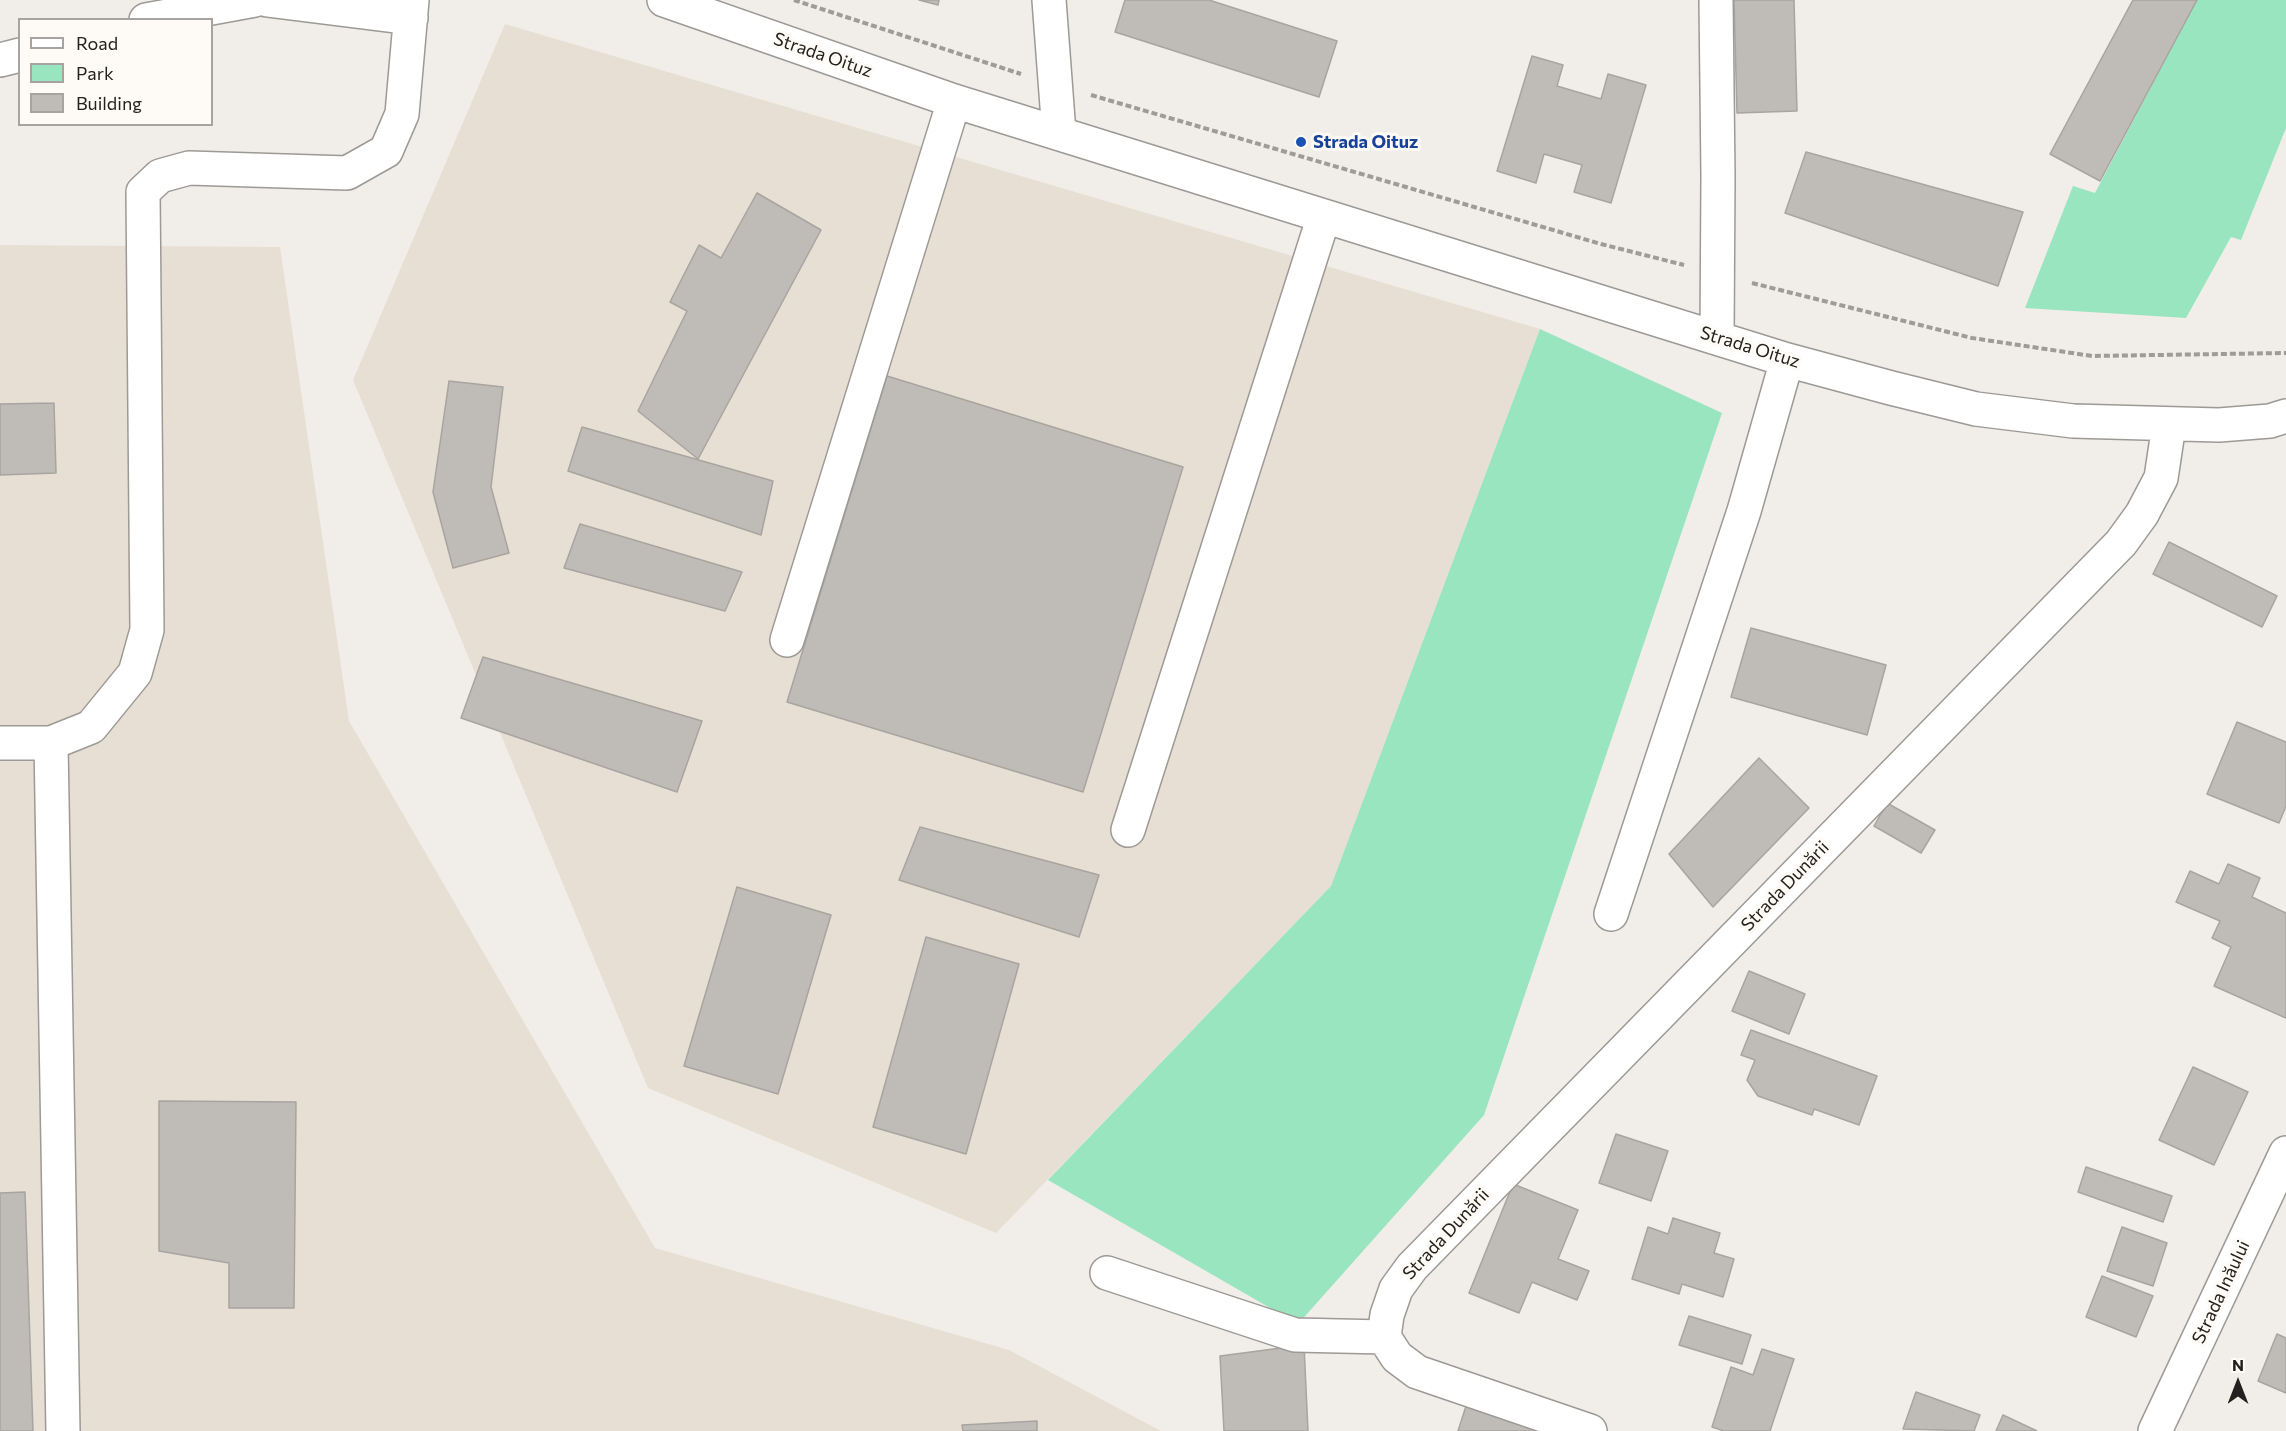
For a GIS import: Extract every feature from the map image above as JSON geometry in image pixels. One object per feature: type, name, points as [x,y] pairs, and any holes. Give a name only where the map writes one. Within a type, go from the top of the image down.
[{"type":"street","points":[[157,18],[255,0]]},
{"type":"street","points":[[0,743],[51,743],[90,727],[135,673],[147,630],[143,192],[160,176],[189,168],[346,173],[386,151],[402,114],[412,9],[267,0]]},
{"type":"street","name":"Strada Oituz","points":[[664,0],[954,101],[1787,360],[1976,409],[2073,421],[2219,425],[2281,420]]},
{"type":"street","points":[[1049,0],[1059,133]]},
{"type":"street","points":[[1716,0],[1717,337]]},
{"type":"street","points":[[0,60],[18,56]]},
{"type":"street","points":[[787,640],[954,101]]},
{"type":"street","points":[[1128,830],[1324,216]]},
{"type":"street","points":[[1611,914],[1744,511],[1787,360]]},
{"type":"street","name":"Strada Dunării","points":[[1384,1337],[1387,1315],[1396,1289],[1412,1267],[2121,543],[2142,514],[2161,478],[2169,425]]},
{"type":"street","points":[[51,743],[63,1431]]},
{"type":"street","name":"Strada Inăului","points":[[2155,1431],[2286,1153]]},
{"type":"street","points":[[1107,1274],[1295,1335],[1384,1337],[1396,1357],[1417,1372],[1590,1431]]},
{"type":"path","points":[[794,0],[1055,84],[1601,244],[1972,338],[2103,356],[2286,353]]},
{"type":"shaded area","points":[[505,24],[1540,329],[1331,886],[996,1233],[648,1088],[353,380]]},
{"type":"shaded area","points":[[0,245],[280,247],[349,721],[655,1248],[1009,1350],[1161,1431],[0,1431]]},
{"type":"green space","points":[[2197,0],[2286,0],[2286,128],[2241,240],[2231,237],[2186,318],[2025,308],[2073,186],[2095,193]]},
{"type":"green space","points":[[1540,329],[1722,413],[1484,1115],[1298,1324],[1048,1180],[1331,886]]},
{"type":"building","points":[[919,0],[939,0],[938,5]]},
{"type":"building","points":[[1125,0],[1209,0],[1337,41],[1319,97],[1115,32]]},
{"type":"building","points":[[1734,0],[1794,0],[1797,111],[1737,113]]},
{"type":"building","points":[[2133,0],[2197,0],[2100,181],[2050,154]]},
{"type":"building","points":[[1532,56],[1563,65],[1557,86],[1601,99],[1608,74],[1646,85],[1611,203],[1574,192],[1582,165],[1544,154],[1536,183],[1497,171]]},
{"type":"building","points":[[1806,152],[2023,212],[1998,286],[1785,213]]},
{"type":"building","points":[[757,193],[821,230],[698,459],[638,411],[687,311],[670,302],[699,245],[721,258]]},
{"type":"building","points":[[887,376],[1183,467],[1083,792],[787,702]]},
{"type":"building","points":[[449,381],[503,387],[491,487],[509,553],[453,568],[433,492]]},
{"type":"building","points":[[54,403],[56,473],[0,475],[0,404]]},
{"type":"building","points":[[582,427],[773,481],[761,535],[568,471]]},
{"type":"building","points":[[580,524],[742,572],[725,611],[564,568]]},
{"type":"building","points":[[2169,542],[2277,596],[2262,627],[2153,574]]},
{"type":"building","points":[[1751,628],[1886,665],[1867,735],[1731,697]]},
{"type":"building","points":[[483,657],[702,721],[677,792],[461,718]]},
{"type":"building","points":[[2237,722],[2286,742],[2286,806],[2279,823],[2207,794]]},
{"type":"building","points":[[1759,758],[1809,808],[1713,907],[1669,854]]},
{"type":"building","points":[[1887,803],[1935,830],[1921,853],[1874,826]]},
{"type":"building","points":[[920,827],[1099,875],[1079,937],[899,880]]},
{"type":"building","points":[[2228,864],[2260,878],[2252,897],[2286,913],[2286,1018],[2214,986],[2231,947],[2212,938],[2220,921],[2176,902],[2190,871],[2219,884]]},
{"type":"building","points":[[737,887],[831,915],[778,1094],[684,1066]]},
{"type":"building","points":[[926,937],[1019,964],[966,1154],[873,1127]]},
{"type":"building","points":[[1749,971],[1805,994],[1789,1034],[1732,1011]]},
{"type":"building","points":[[1751,1030],[1877,1076],[1859,1125],[1814,1109],[1812,1115],[1758,1096],[1747,1080],[1755,1060],[1741,1055]]},
{"type":"building","points":[[2193,1067],[2248,1092],[2214,1165],[2159,1140]]},
{"type":"building","points":[[159,1101],[296,1102],[294,1308],[229,1308],[229,1263],[159,1251]]},
{"type":"building","points":[[1616,1134],[1668,1151],[1651,1201],[1599,1183]]},
{"type":"building","points":[[2086,1167],[2172,1196],[2163,1222],[2078,1192]]},
{"type":"building","points":[[1513,1184],[1578,1210],[1558,1259],[1589,1271],[1577,1300],[1532,1282],[1519,1313],[1469,1293]]},
{"type":"building","points":[[25,1192],[33,1431],[0,1431],[0,1193]]},
{"type":"building","points":[[1673,1218],[1720,1233],[1714,1253],[1734,1259],[1723,1297],[1682,1284],[1679,1294],[1632,1279],[1648,1227],[1668,1234]]},
{"type":"building","points":[[2122,1227],[2167,1243],[2153,1286],[2107,1271]]},
{"type":"building","points":[[2102,1276],[2153,1296],[2136,1337],[2086,1317]]},
{"type":"building","points":[[1689,1316],[1751,1335],[1742,1364],[1679,1345]]},
{"type":"building","points":[[2277,1334],[2286,1338],[2286,1393],[2258,1381]]},
{"type":"building","points":[[1304,1345],[1308,1431],[1224,1431],[1220,1356]]},
{"type":"building","points":[[1762,1349],[1794,1359],[1770,1431],[1724,1431],[1712,1427],[1731,1367],[1753,1375]]},
{"type":"building","points":[[1916,1392],[1980,1415],[1974,1431],[1903,1429]]},
{"type":"building","points":[[1466,1406],[1541,1431],[1458,1431]]},
{"type":"building","points":[[2003,1415],[2037,1431],[1996,1431]]},
{"type":"building","points":[[1037,1421],[1037,1431],[963,1431],[962,1425]]},
{"type":"place","name":"Strada Oituz","points":[[1301,142]]}]
